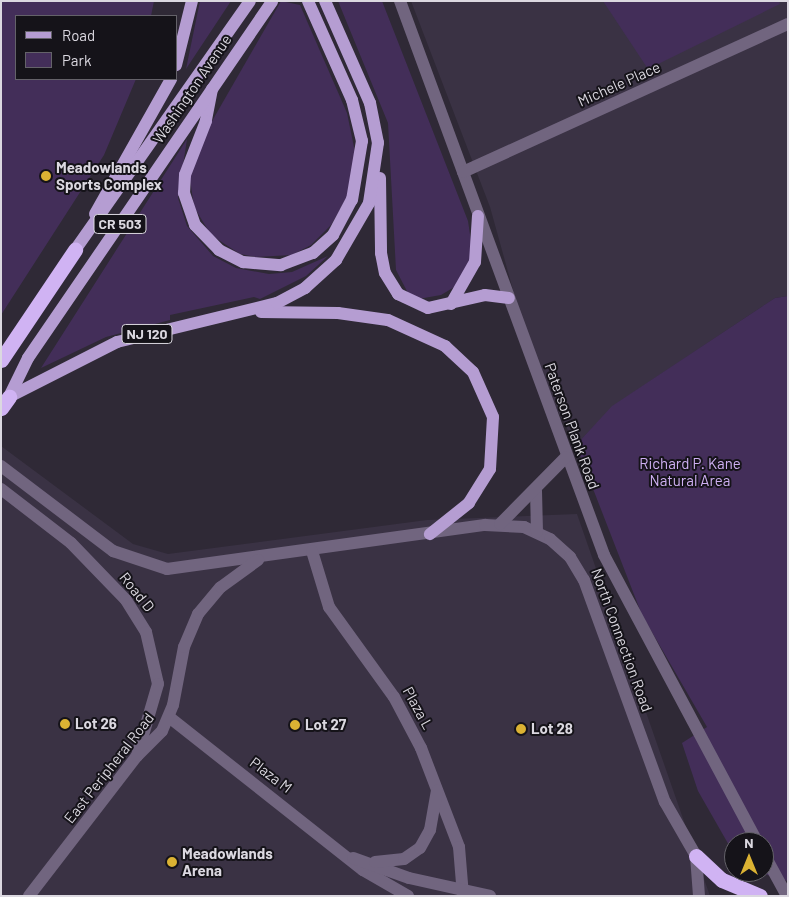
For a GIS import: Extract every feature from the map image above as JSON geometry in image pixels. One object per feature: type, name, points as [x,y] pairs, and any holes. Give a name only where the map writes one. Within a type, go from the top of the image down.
[{"type":"highway","points":[[1,360],[75,250]]},
{"type":"highway","points":[[696,856],[722,880],[760,896]]},
{"type":"main road","points":[[178,57],[192,1]]},
{"type":"main road","name":"Washington Avenue","points":[[75,250],[250,1]]},
{"type":"main road","name":"Washington Avenue","points":[[5,402],[28,358],[272,1]]},
{"type":"main road","name":"NJ 120","points":[[5,402],[117,342],[253,311],[305,288],[336,260],[367,210],[378,163],[374,113],[325,1]]},
{"type":"main road","points":[[212,89],[206,121],[185,175],[184,193],[195,225],[219,250],[243,262],[281,265],[313,253],[333,235],[350,205],[360,173],[362,141],[352,100],[310,5]]},
{"type":"main road","points":[[75,250],[170,80]]},
{"type":"main road","points":[[378,163],[381,253],[389,281],[412,304],[437,308],[485,294],[509,298]]},
{"type":"main road","points":[[451,304],[475,262],[478,216]]},
{"type":"main road","points":[[253,311],[338,313],[388,320],[446,346],[473,372],[493,417],[490,468],[469,503],[430,534]]},
{"type":"street","name":"Paterson Plank Road","points":[[400,1],[566,457],[611,570],[752,832]]},
{"type":"street","name":"Michele Place","points":[[463,172],[788,24]]},
{"type":"street","points":[[500,524],[536,491],[566,457]]},
{"type":"street","name":"Road D","points":[[1,466],[104,545],[143,564],[180,570],[260,559]]},
{"type":"street","name":"Road D","points":[[3,490],[80,553],[126,600],[146,632],[158,684],[137,756]]},
{"type":"street","points":[[536,491],[537,532]]},
{"type":"street","name":"North Connection Road","points":[[260,559],[500,524],[537,532],[561,548],[579,570],[665,802],[696,856],[699,896]]},
{"type":"street","name":"Plaza L","points":[[312,551],[329,607],[394,697],[438,791],[459,848],[463,893]]},
{"type":"street","name":"East Peripheral Road","points":[[30,896],[137,756],[156,740],[169,717],[184,647],[198,614],[221,587],[260,559]]},
{"type":"street","name":"Plaza M","points":[[169,717],[353,858],[363,870],[400,894]]},
{"type":"street","points":[[370,862],[399,860],[420,848],[430,830],[438,791]]},
{"type":"street","name":"Plaza M","points":[[353,858],[463,893],[490,896]]},
{"type":"street","points":[[774,872],[787,896]]},
{"type":"shaded area","points":[[411,1],[788,1],[788,296],[775,298],[613,406],[576,445],[535,369],[490,207]]},
{"type":"shaded area","points":[[1,446],[133,544],[168,554],[427,520],[577,514],[710,896],[1,896]]},
{"type":"green space","name":"Meadowlands Sports Complex","points":[[1,1],[154,1],[151,15],[15,15],[15,80],[136,80],[104,155],[1,315]]},
{"type":"green space","points":[[200,1],[231,1],[186,69],[199,6]]},
{"type":"green space","points":[[281,1],[300,5],[347,113],[355,152],[347,197],[331,225],[311,245],[292,255],[256,257],[240,254],[211,235],[194,207],[190,179],[200,142]]},
{"type":"green space","points":[[338,1],[382,1],[468,221],[473,255],[456,286],[441,295],[418,299],[409,295],[396,270],[388,123]]},
{"type":"green space","points":[[603,1],[779,1],[780,4],[648,69]]},
{"type":"green space","points":[[187,139],[178,198],[187,226],[213,256],[236,268],[269,274],[292,272],[328,256],[306,276],[260,299],[254,297],[170,315],[170,320],[106,337],[41,368]]},
{"type":"green space","name":"Richard P. Kane Natural Area","points":[[788,296],[788,881],[774,877],[774,832],[724,832],[724,836],[698,791],[682,743],[707,727],[642,615],[576,445],[612,406],[775,298]]},
{"type":"place","name":"Meadowlands Sports Complex","points":[[46,176]]},
{"type":"place","name":"Lot 26","points":[[65,724]]},
{"type":"place","name":"Lot 27","points":[[295,725]]},
{"type":"place","name":"Lot 28","points":[[521,729]]},
{"type":"place","name":"Meadowlands Arena","points":[[172,862]]}]
